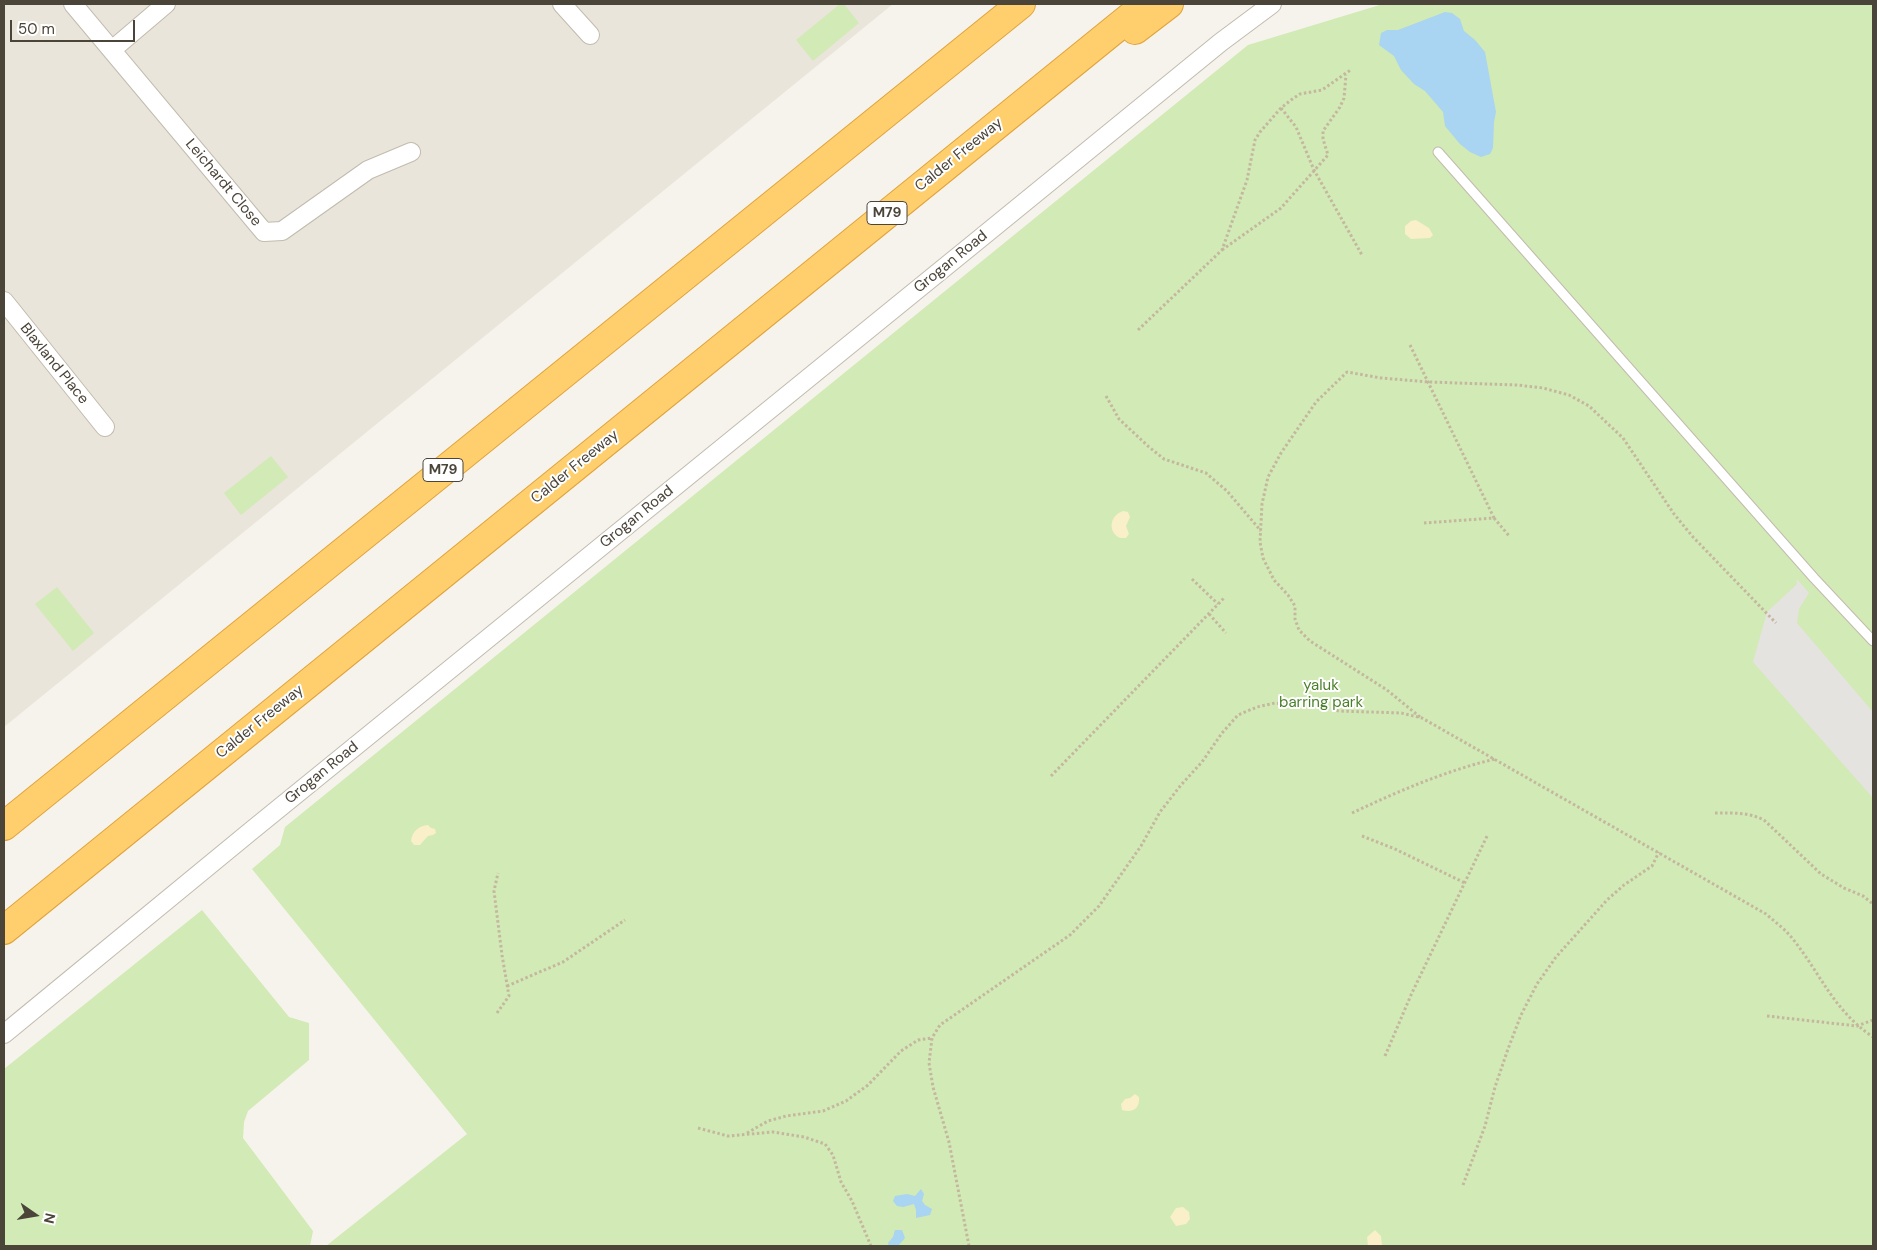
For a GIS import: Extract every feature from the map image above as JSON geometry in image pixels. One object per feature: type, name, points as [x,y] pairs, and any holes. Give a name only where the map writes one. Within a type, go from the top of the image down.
[{"type":"highway","points":[[883,114],[1003,4]]},
{"type":"highway","name":"M79","points":[[4,826],[1021,4]]},
{"type":"highway","name":"Calder Freeway","points":[[4,930],[1146,4]]},
{"type":"highway","points":[[629,422],[1169,4]]},
{"type":"street","name":"Leichardt Close","points":[[74,4],[264,232],[282,231],[368,170],[411,152]]},
{"type":"street","points":[[113,49],[166,4]]},
{"type":"street","points":[[562,4],[590,35]]},
{"type":"street","name":"Grogan Road","points":[[4,1034],[251,830],[961,253],[1221,42],[1272,4]]},
{"type":"street","name":"Blaxland Place","points":[[4,301],[105,427]]},
{"type":"lane","points":[[1438,152],[1814,578],[1873,641]]},
{"type":"path","points":[[1222,250],[1247,180],[1255,140],[1260,132],[1281,108],[1300,94],[1322,90],[1352,69]]},
{"type":"path","points":[[1138,330],[1222,250],[1281,208],[1328,155],[1322,139],[1322,131],[1340,107],[1344,98],[1346,74]]},
{"type":"path","points":[[1281,108],[1296,127],[1314,170],[1362,255]]},
{"type":"path","points":[[1410,345],[1494,518],[1510,537]]},
{"type":"path","points":[[1776,624],[1693,537],[1674,514],[1623,438],[1589,406],[1569,395],[1543,388],[1518,385],[1429,382],[1381,378],[1348,372],[1316,402],[1281,453],[1268,477],[1262,504],[1260,542],[1263,558],[1274,580],[1295,606],[1295,619],[1299,630],[1310,641],[1387,690],[1422,718],[1766,914],[1792,938],[1821,982],[1857,1026],[1873,1037]]},
{"type":"path","points":[[1106,396],[1119,419],[1150,447],[1164,459],[1206,473],[1226,491],[1261,531]]},
{"type":"path","points":[[1424,523],[1494,518]]},
{"type":"path","points":[[1192,579],[1218,604]]},
{"type":"path","points":[[1051,776],[1225,597]]},
{"type":"path","points":[[1209,614],[1226,633]]},
{"type":"path","points":[[968,1246],[949,1142],[933,1087],[929,1062],[932,1038],[940,1025],[1070,935],[1099,906],[1141,846],[1160,812],[1238,715],[1257,707],[1275,703],[1322,707],[1339,711],[1401,713],[1422,718]]},
{"type":"path","points":[[1352,812],[1432,778],[1495,760]]},
{"type":"path","points":[[1715,813],[1744,813],[1764,820],[1821,874],[1844,888],[1863,896],[1873,904]]},
{"type":"path","points":[[1385,1056],[1411,995],[1488,834]]},
{"type":"path","points":[[1362,836],[1395,848],[1465,883]]},
{"type":"path","points":[[1463,1185],[1485,1126],[1495,1087],[1508,1050],[1521,1015],[1537,984],[1556,957],[1607,900],[1624,885],[1652,866],[1659,852]]},
{"type":"path","points":[[497,1013],[509,996],[494,891],[498,873]]},
{"type":"path","points":[[507,986],[563,962],[625,920]]},
{"type":"path","points":[[1767,1016],[1857,1026],[1873,1020]]},
{"type":"path","points":[[747,1134],[768,1121],[786,1116],[823,1111],[846,1101],[868,1085],[901,1051],[918,1040],[932,1038]]},
{"type":"path","points":[[698,1128],[728,1136],[774,1132],[804,1137],[825,1144],[833,1156],[841,1182],[856,1209],[871,1246]]},
{"type":"shaded area","points":[[4,4],[893,4],[4,727]]},
{"type":"shaded area","points":[[1797,579],[1809,593],[1799,609],[1797,623],[1873,712],[1873,798],[1753,662],[1767,612],[1797,584]]},
{"type":"green space","points":[[840,4],[844,4],[859,23],[813,61],[796,40]]},
{"type":"green space","name":"yaluk barring park","points":[[1383,4],[1873,4],[1873,1246],[326,1246],[467,1134],[252,869],[280,845],[285,827],[1248,45]]},
{"type":"green space","points":[[271,456],[288,477],[241,515],[224,493]]},
{"type":"green space","points":[[57,587],[94,633],[73,651],[35,604]]},
{"type":"green space","points":[[202,910],[289,1017],[309,1023],[309,1060],[248,1111],[244,1122],[243,1138],[313,1231],[310,1246],[4,1246],[4,1069]]},
{"type":"sand","points":[[1416,220],[1429,228],[1433,235],[1430,238],[1411,239],[1405,234],[1405,226],[1411,221]]},
{"type":"sand","points":[[1123,511],[1128,512],[1130,517],[1126,526],[1129,534],[1126,538],[1120,538],[1113,532],[1112,524],[1115,516]]},
{"type":"sand","points":[[428,825],[435,829],[436,833],[428,836],[420,845],[414,845],[411,841],[414,832]]},
{"type":"sand","points":[[1135,1094],[1139,1097],[1137,1107],[1129,1111],[1122,1110],[1121,1104],[1125,1099]]},
{"type":"sand","points":[[1183,1207],[1189,1212],[1190,1219],[1186,1224],[1176,1226],[1170,1217],[1176,1208]]},
{"type":"sand","points":[[1375,1230],[1381,1236],[1382,1246],[1368,1246],[1367,1237]]},
{"type":"water","points":[[1445,12],[1452,13],[1460,19],[1464,31],[1485,52],[1496,112],[1493,148],[1490,154],[1481,157],[1470,152],[1460,144],[1445,126],[1443,112],[1425,91],[1414,84],[1401,70],[1394,56],[1379,45],[1381,33],[1387,30],[1398,30]]},
{"type":"water","points":[[921,1189],[924,1194],[922,1201],[932,1209],[930,1215],[916,1218],[914,1204],[903,1207],[897,1206],[893,1201],[895,1196],[907,1194],[915,1196]]},
{"type":"water","points":[[895,1230],[902,1230],[905,1238],[898,1246],[889,1246],[888,1243],[893,1237]]}]
